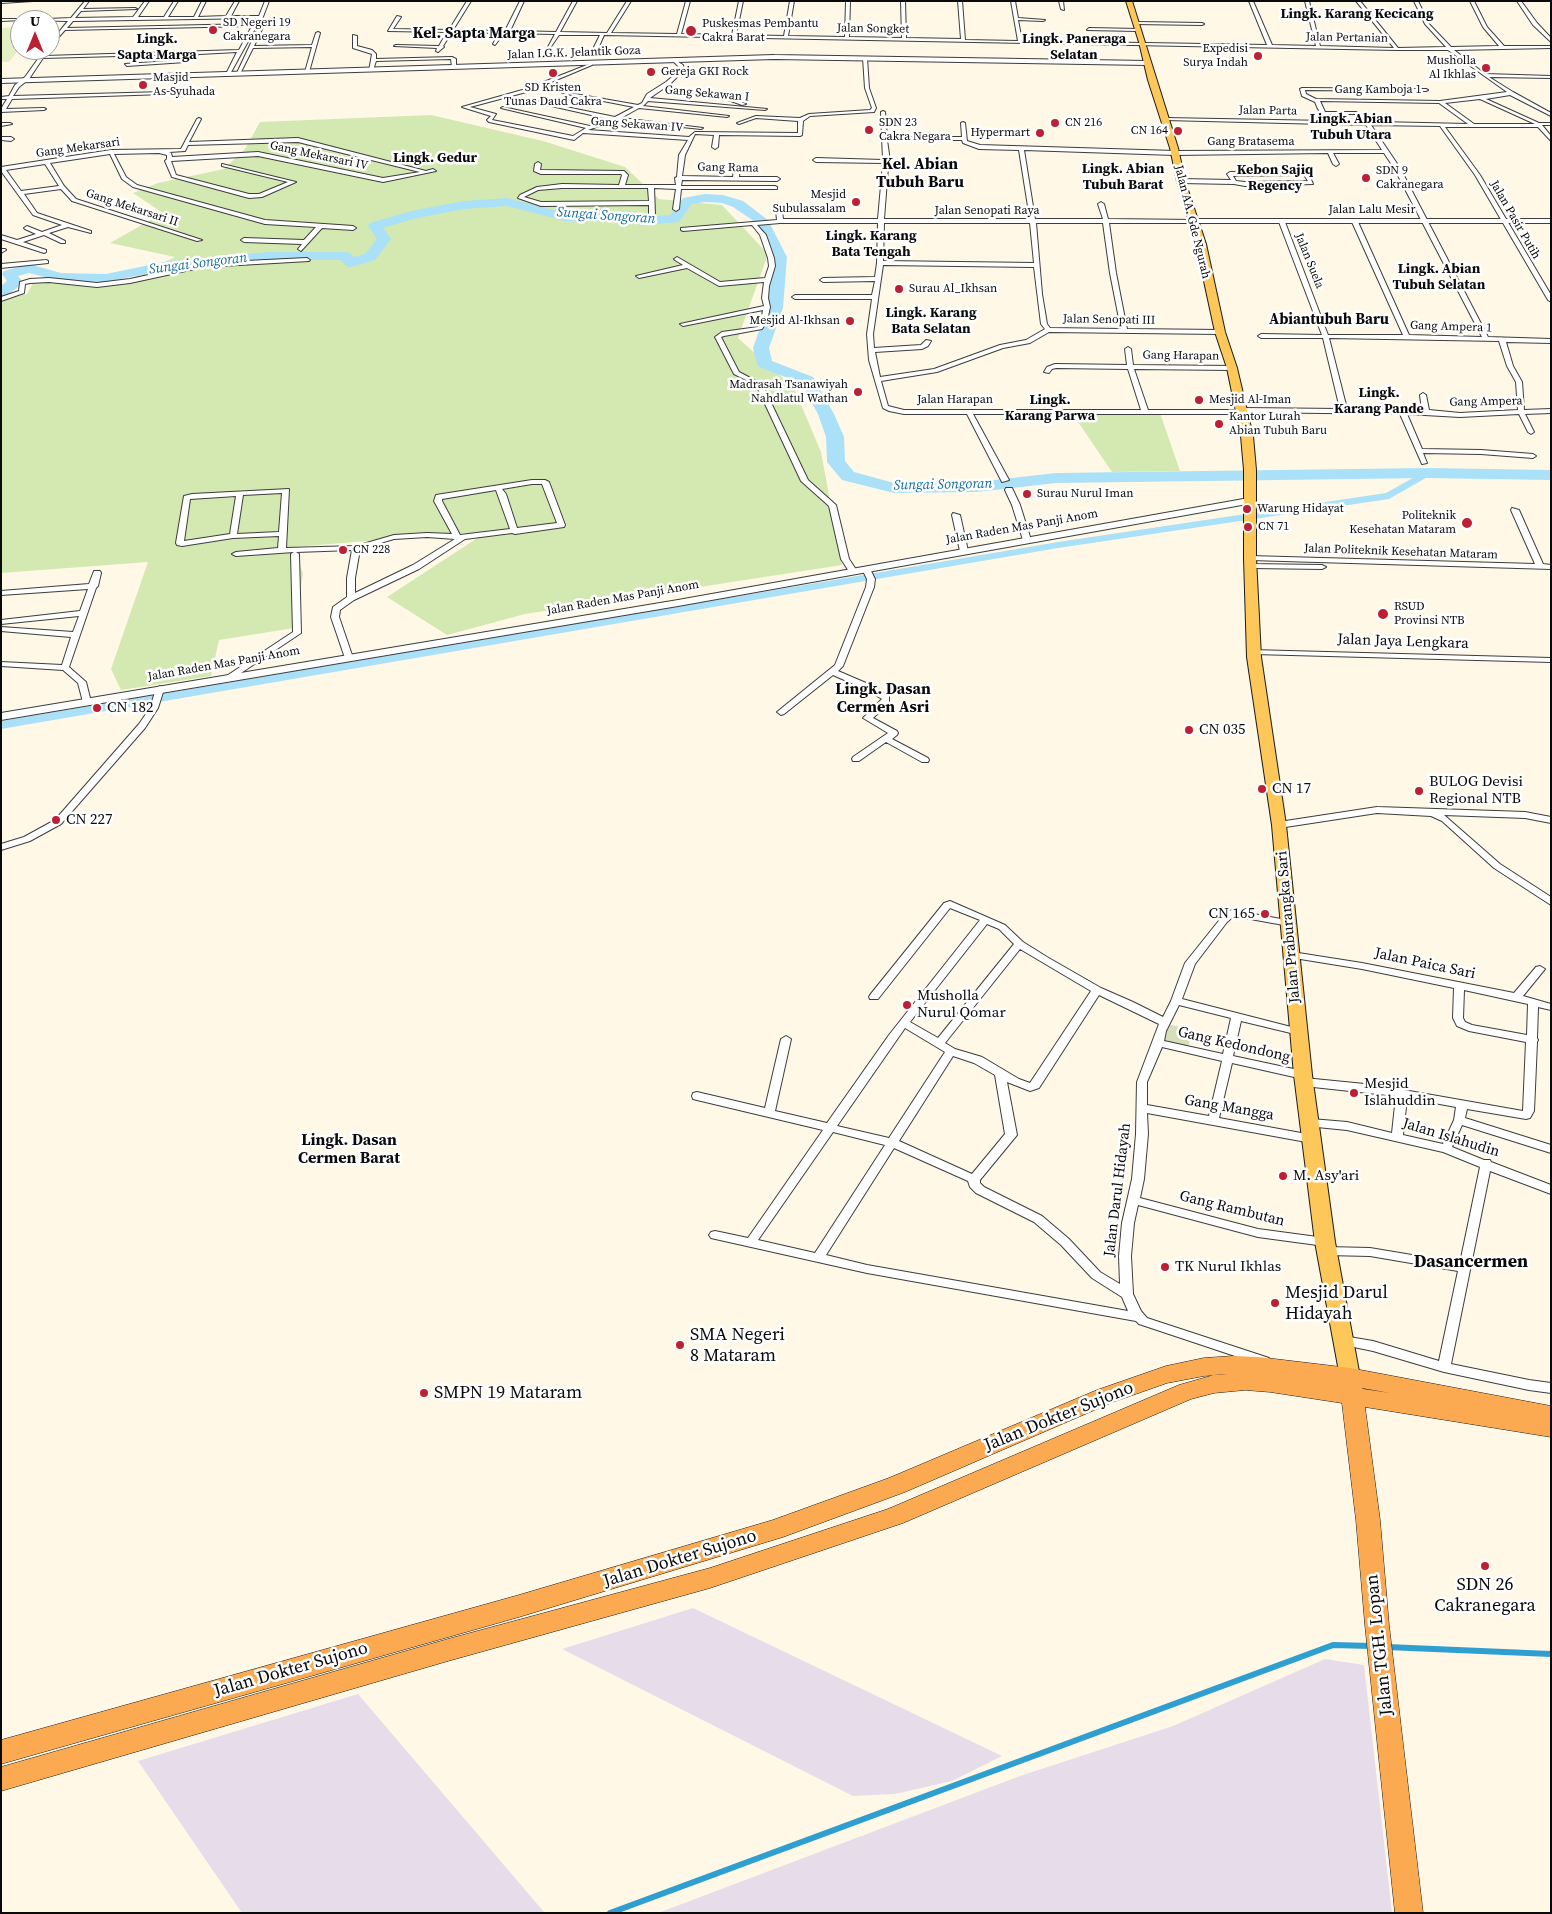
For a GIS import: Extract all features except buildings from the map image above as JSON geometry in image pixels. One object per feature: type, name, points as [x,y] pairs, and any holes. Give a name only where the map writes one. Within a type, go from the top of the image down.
[{"type":"highway","name":"Jalan Dokter Sujono","points":[[1,1752],[520,1606],[775,1530],[897,1485],[1105,1396],[1166,1375],[1204,1367],[1232,1365],[1293,1370],[1351,1387]]},
{"type":"highway","points":[[1,1779],[448,1650],[701,1580],[795,1550],[895,1516],[1186,1391],[1214,1384],[1245,1381],[1351,1387],[1551,1415]]},
{"type":"highway","points":[[1351,1387],[1551,1428]]},
{"type":"highway","name":"Jalan TGH. Lopan","points":[[1351,1387],[1368,1520],[1377,1625],[1409,1913]]},
{"type":"main road","name":"Jalan AA. Gde Ngurah","points":[[1129,1],[1201,244],[1220,332],[1232,368],[1247,436],[1249,475]]},
{"type":"main road","name":"Jalan Praburangka Sari","points":[[1249,475],[1254,654],[1279,825],[1304,1079],[1325,1246],[1351,1387]]},
{"type":"street","points":[[1,2],[31,1]]},
{"type":"street","points":[[60,33],[87,1]]},
{"type":"street","points":[[100,19],[113,1]]},
{"type":"street","points":[[134,18],[147,1]]},
{"type":"street","points":[[165,18],[176,1]]},
{"type":"street","points":[[195,18],[204,1]]},
{"type":"street","points":[[228,17],[237,1]]},
{"type":"street","points":[[238,74],[251,47],[267,1]]},
{"type":"street","points":[[396,46],[440,49],[469,1]]},
{"type":"street","points":[[495,44],[505,32],[522,1]]},
{"type":"street","points":[[550,47],[575,1]]},
{"type":"street","points":[[609,33],[629,1]]},
{"type":"street","points":[[676,34],[688,1]]},
{"type":"street","points":[[734,36],[740,1]]},
{"type":"street","points":[[786,37],[792,1]]},
{"type":"street","points":[[847,39],[848,1]]},
{"type":"street","points":[[903,1],[904,40]]},
{"type":"street","points":[[960,1],[962,41]]},
{"type":"street","points":[[1013,1],[1020,42]]},
{"type":"street","points":[[1062,1],[1063,9]]},
{"type":"street","points":[[1251,1],[1270,46]]},
{"type":"street","points":[[1307,1],[1318,47]]},
{"type":"street","points":[[1358,1],[1397,49]]},
{"type":"street","points":[[1416,1],[1427,24],[1450,49],[1511,93],[1551,115]]},
{"type":"street","points":[[1472,1],[1485,26],[1503,48]]},
{"type":"street","points":[[1519,1],[1535,24],[1551,41]]},
{"type":"street","points":[[79,10],[135,10]]},
{"type":"street","points":[[60,19],[228,17],[260,21]]},
{"type":"street","name":"Jalan Songket","points":[[399,17],[390,29],[1143,44]]},
{"type":"street","points":[[1015,20],[1043,20]]},
{"type":"street","points":[[228,74],[254,26],[260,21]]},
{"type":"street","points":[[1089,29],[1202,24]]},
{"type":"street","points":[[64,28],[254,26]]},
{"type":"street","points":[[307,72],[318,33]]},
{"type":"street","points":[[578,50],[595,50],[603,33]]},
{"type":"street","points":[[1045,33],[1048,42]]},
{"type":"street","points":[[356,36],[355,47],[374,57],[452,58],[454,59],[454,67]]},
{"type":"street","name":"Jalan Pertanian","points":[[1143,44],[1397,49],[1551,47]]},
{"type":"street","points":[[251,47],[314,46]]},
{"type":"street","points":[[60,57],[241,51]]},
{"type":"street","points":[[128,65],[185,61],[198,53]]},
{"type":"street","points":[[371,70],[374,57]]},
{"type":"street","name":"Jalan I.G.K. Jelantik Goza","points":[[1,81],[16,83],[25,80],[774,57],[1148,63]]},
{"type":"street","points":[[739,123],[756,117],[801,120],[816,114],[865,113],[874,110],[871,95],[867,88],[865,58]]},
{"type":"street","points":[[25,80],[39,60]]},
{"type":"street","points":[[580,133],[639,107],[649,95],[668,83],[682,70],[681,66],[675,61]]},
{"type":"street","points":[[235,62],[243,62]]},
{"type":"street","name":"Gang Sekawan IV","points":[[590,64],[528,90],[464,107],[494,115],[489,120],[491,121],[569,138],[580,133],[690,139]]},
{"type":"street","points":[[1484,75],[1551,77]]},
{"type":"street","points":[[2,110],[12,98],[16,83]]},
{"type":"street","points":[[1331,122],[1316,100],[1304,95],[1302,89],[1426,90]]},
{"type":"street","points":[[1,98],[165,93]]},
{"type":"street","points":[[564,93],[639,107],[727,116]]},
{"type":"street","name":"Gang Kamboja 1","points":[[1316,100],[1440,102],[1511,93]]},
{"type":"street","points":[[719,95],[750,108]]},
{"type":"street","points":[[1481,98],[1539,125],[1551,140]]},
{"type":"street","name":"Gang Sekawan I","points":[[647,99],[764,109]]},
{"type":"street","points":[[528,100],[617,118],[701,128],[690,139],[683,152],[678,178],[676,209]]},
{"type":"street","points":[[1440,102],[1474,126]]},
{"type":"street","points":[[502,108],[590,128]]},
{"type":"street","points":[[2,110],[44,109]]},
{"type":"street","points":[[883,112],[885,162],[880,263],[870,334],[872,360],[878,379],[935,371],[1002,346],[1028,342],[1048,330]]},
{"type":"street","points":[[1324,113],[1356,113]]},
{"type":"street","points":[[164,151],[184,150],[199,118]]},
{"type":"street","name":"Jalan Parta","points":[[1165,119],[1474,126],[1551,124]]},
{"type":"street","points":[[695,133],[801,135],[801,120]]},
{"type":"street","points":[[963,123],[964,139]]},
{"type":"street","points":[[1369,123],[1387,151],[1425,221],[1486,339]]},
{"type":"street","points":[[1,125],[10,124]]},
{"type":"street","name":"Jalan Pasir Putih","points":[[1441,125],[1477,175],[1551,300]]},
{"type":"street","points":[[715,147],[718,134]]},
{"type":"street","points":[[1,138],[11,139]]},
{"type":"street","name":"Gang Bratasema","points":[[885,138],[964,139],[966,143],[974,146],[1175,153],[1387,151]]},
{"type":"street","points":[[186,144],[298,140],[426,172]]},
{"type":"street","name":"Jalan Senopati III","points":[[1021,148],[1033,221],[1039,294],[1044,324],[1048,330],[1220,332]]},
{"type":"street","points":[[164,151],[169,154],[170,159],[168,161],[173,174],[179,178],[249,196],[257,196],[293,182],[224,165]]},
{"type":"street","name":"Gang Mekarsari","points":[[2,169],[111,152],[164,151]]},
{"type":"street","points":[[1329,151],[1336,164]]},
{"type":"street","points":[[111,152],[124,178],[136,186],[256,220],[353,228]]},
{"type":"street","name":"Gang Mekarsari IV","points":[[170,159],[258,154],[386,180],[433,171]]},
{"type":"street","points":[[816,160],[885,162]]},
{"type":"street","name":"Gang Mekarsari II","points":[[47,163],[62,187],[74,200],[199,240]]},
{"type":"street","points":[[538,164],[538,172],[622,172],[625,175],[622,185]]},
{"type":"street","points":[[736,178],[737,167]]},
{"type":"street","points":[[2,169],[32,212],[39,217],[89,232]]},
{"type":"street","points":[[564,204],[566,172]]},
{"type":"street","points":[[1181,181],[1262,184],[1311,183],[1306,174],[1299,173],[1230,174],[1234,182]]},
{"type":"street","name":"Gang Rama","points":[[678,178],[777,179]]},
{"type":"street","points":[[650,203],[532,203],[521,198],[536,188],[565,186],[622,185],[775,188]]},
{"type":"street","points":[[651,186],[650,203],[652,214]]},
{"type":"street","points":[[20,193],[62,187]]},
{"type":"street","points":[[1101,204],[1106,221],[1124,331]]},
{"type":"street","points":[[779,211],[780,221]]},
{"type":"street","name":"Jalan Senopati Raya","points":[[683,229],[780,221],[1194,221]]},
{"type":"street","name":"Jalan Lalu Mesir","points":[[1194,221],[1551,221]]},
{"type":"street","name":"Jalan Suela","points":[[1282,222],[1326,337],[1344,410]]},
{"type":"street","points":[[1355,222],[1407,337]]},
{"type":"street","points":[[756,224],[770,252],[772,266],[767,280],[765,298],[767,307],[760,328],[722,334],[718,337],[736,373],[756,383],[761,388],[805,481],[832,505],[845,559],[853,571]]},
{"type":"street","points":[[18,242],[67,225]]},
{"type":"street","points":[[301,249],[320,226]]},
{"type":"street","points":[[27,228],[63,242]]},
{"type":"street","points":[[1,237],[44,251]]},
{"type":"street","points":[[244,240],[306,242]]},
{"type":"street","points":[[677,259],[719,284],[767,280]]},
{"type":"street","points":[[1,299],[22,292],[22,283],[30,281],[49,280],[97,285],[130,281],[198,266],[307,260]]},
{"type":"street","points":[[1,266],[46,262]]},
{"type":"street","points":[[880,263],[1036,265]]},
{"type":"street","points":[[639,276],[688,266]]},
{"type":"street","points":[[822,280],[878,279]]},
{"type":"street","points":[[795,297],[874,297]]},
{"type":"street","points":[[682,324],[767,307]]},
{"type":"street","name":"Gang Ampera 1","points":[[1260,336],[1407,337],[1551,341]]},
{"type":"street","points":[[1502,340],[1510,366],[1519,382],[1521,412],[1531,432]]},
{"type":"street","points":[[872,350],[915,348],[925,346],[928,341]]},
{"type":"street","points":[[1128,349],[1130,366],[1145,412]]},
{"type":"street","name":"Gang Harapan","points":[[1047,372],[1049,368],[1055,366],[1232,368]]},
{"type":"street","name":"Jalan Harapan","points":[[878,379],[883,403],[887,408],[897,411],[1241,411]]},
{"type":"street","points":[[1423,395],[1426,412]]},
{"type":"street","name":"Gang Ampera","points":[[1241,411],[1402,411],[1460,415],[1551,411]]},
{"type":"street","points":[[1402,411],[1424,463]]},
{"type":"street","points":[[969,412],[1005,480]]},
{"type":"street","points":[[1420,451],[1487,452],[1533,456]]},
{"type":"street","points":[[236,554],[282,550],[356,548],[394,537],[426,535],[460,537],[561,526],[545,482],[541,481],[438,498],[460,537]]},
{"type":"street","points":[[498,488],[502,494],[515,532]]},
{"type":"street","points":[[1009,490],[1016,505],[1027,540]]},
{"type":"street","points":[[282,550],[286,491],[192,496],[187,498],[180,543],[233,536],[283,534]]},
{"type":"street","points":[[233,536],[240,494]]},
{"type":"street","points":[[1515,510],[1540,567]]},
{"type":"street","name":"Jalan Raden Mas Panji Anom","points":[[1,716],[160,691],[229,677],[853,571],[869,574],[964,551],[1027,540],[1249,511]]},
{"type":"street","points":[[956,515],[964,551]]},
{"type":"street","points":[[349,658],[334,613],[336,609],[351,598],[416,567],[460,537]]},
{"type":"street","points":[[351,598],[351,578],[356,548]]},
{"type":"street","points":[[229,677],[297,633],[295,554]]},
{"type":"street","points":[[1251,562],[1411,566],[1551,574]]},
{"type":"street","name":"Jalan Politeknik Kesehatan Mataram","points":[[1411,566],[1551,567]]},
{"type":"street","points":[[65,668],[97,573]]},
{"type":"street","points":[[781,712],[834,672],[839,666],[856,628],[869,574]]},
{"type":"street","points":[[1,593],[94,586]]},
{"type":"street","points":[[1,622],[83,613]]},
{"type":"street","points":[[1,629],[76,635]]},
{"type":"street","name":"Jalan Jaya Lengkara","points":[[1254,654],[1551,660]]},
{"type":"street","name":"Jalan Jaya Lengkara","points":[[1254,654],[1551,665]]},
{"type":"street","points":[[1,664],[65,668],[82,682],[87,702]]},
{"type":"street","points":[[834,672],[886,698],[886,701],[867,718],[894,732],[856,759]]},
{"type":"street","points":[[1,847],[27,839],[58,822],[142,726],[154,708],[160,691]]},
{"type":"street","points":[[886,739],[925,760]]},
{"type":"street","points":[[1279,825],[1371,810],[1525,815],[1551,820]]},
{"type":"street","points":[[1429,812],[1445,819],[1504,872],[1551,902]]},
{"type":"street","points":[[874,997],[947,905],[954,905],[1002,927],[1019,944],[1098,990],[1165,1023]]},
{"type":"street","name":"Jalan Darul Hidayah","points":[[1138,1317],[1127,1294],[1125,1256],[1128,1223],[1138,1179],[1142,1082],[1190,963],[1230,915],[1246,914],[1289,923]]},
{"type":"street","points":[[751,1242],[829,1127],[904,1023],[980,925],[986,921],[991,921]]},
{"type":"street","points":[[939,1044],[1019,944]]},
{"type":"street","name":"Jalan Paica Sari","points":[[1292,955],[1362,966],[1551,1007]]},
{"type":"street","points":[[1516,998],[1540,969]]},
{"type":"street","points":[[1459,986],[1458,1018],[1461,1024],[1469,1028],[1533,1040],[1533,1003]]},
{"type":"street","points":[[904,1023],[951,1051],[978,1060],[1000,1074],[1030,1087],[1034,1086],[1098,990]]},
{"type":"street","points":[[1176,1001],[1299,1032]]},
{"type":"street","points":[[1213,1121],[1237,1017]]},
{"type":"street","points":[[769,1114],[786,1040]]},
{"type":"street","name":"Gang Kedondong","points":[[1158,1043],[1227,1058],[1304,1079],[1402,1093],[1522,1115],[1528,1113],[1533,1040]]},
{"type":"street","points":[[819,1257],[951,1051]]},
{"type":"street","points":[[1000,1074],[1011,1135],[974,1179],[974,1184],[980,1190],[1030,1213],[1065,1242],[1096,1275],[1127,1294]]},
{"type":"street","points":[[1397,1137],[1402,1093]]},
{"type":"street","points":[[697,1096],[893,1143],[974,1179]]},
{"type":"street","points":[[1446,1149],[1459,1120],[1462,1104]]},
{"type":"street","name":"Gang Mangga","points":[[1142,1108],[1213,1121],[1311,1131]]},
{"type":"street","points":[[1459,1120],[1551,1149]]},
{"type":"street","name":"Jalan Islahudin","points":[[1311,1131],[1347,1126],[1446,1149],[1486,1163],[1551,1190]]},
{"type":"street","points":[[1444,1367],[1486,1163]]},
{"type":"street","name":"Gang Rambutan","points":[[1133,1200],[1243,1230],[1325,1246],[1465,1268]]},
{"type":"street","points":[[715,1235],[867,1269],[1138,1317],[1144,1322],[1161,1328],[1293,1370]]},
{"type":"street","points":[[1343,1341],[1373,1346],[1444,1367],[1551,1388]]},
{"type":"shaded area","points":[[693,1608],[1002,1756],[952,1781],[895,1794],[853,1796],[562,1649]]},
{"type":"shaded area","points":[[1325,1659],[1364,1665],[1392,1913],[658,1913],[1020,1776],[1173,1726]]},
{"type":"shaded area","points":[[358,1694],[544,1912],[242,1913],[138,1761]]},
{"type":"green space","points":[[1,28],[10,28],[11,60],[9,62],[1,62]]},
{"type":"green space","points":[[431,115],[543,141],[625,167],[659,199],[722,205],[768,254],[738,338],[794,388],[821,452],[842,565],[525,614],[447,635],[387,597],[479,537],[464,533],[294,547],[303,574],[294,628],[219,640],[211,676],[121,690],[111,669],[148,562],[1,573],[1,299],[27,294],[35,279],[122,283],[175,257],[110,243],[163,213],[133,193],[158,183],[224,169],[245,149],[260,122]]},
{"type":"green space","points":[[1072,413],[1160,413],[1180,471],[1112,472]]},
{"type":"green space","points":[[1167,1024],[1192,1030],[1188,1049],[1160,1043]]},
{"type":"waterway","name":"Sungai Songoran","points":[[1,293],[16,282],[9,274],[29,268],[60,277],[106,278],[169,265],[269,256],[345,256],[351,263],[370,257],[384,239],[375,226],[411,215],[464,205],[507,202],[565,217],[612,217],[645,221],[674,219],[688,201],[705,198],[723,199],[738,204],[761,220],[780,257],[775,308],[761,348],[765,364],[807,380],[826,414],[835,437],[836,462],[848,476],[894,488],[977,487],[1056,478],[1427,473],[1551,475]]},
{"type":"waterway","points":[[1,725],[1058,545],[1389,496],[1427,473]]},
{"type":"waterway","points":[[610,1913],[1333,1645],[1372,1646]]},
{"type":"waterway","points":[[1387,1647],[1551,1654]]},
{"type":"place","name":"SD Negeri 19 Cakranegara","points":[[213,30]]},
{"type":"place","name":"Puskesmas Pembantu Cakra Barat","points":[[691,31]]},
{"type":"place","name":"Expedisi Surya Indah","points":[[1258,56]]},
{"type":"place","name":"Musholla Al Ikhlas","points":[[1486,68]]},
{"type":"place","name":"Gereja GKI Rock","points":[[651,72]]},
{"type":"place","name":"SD Kristen Tunas Daud Cakra","points":[[553,73]]},
{"type":"place","name":"Masjid As-Syuhada","points":[[143,85]]},
{"type":"place","name":"CN 216","points":[[1055,123]]},
{"type":"place","name":"SDN 23 Cakra Negara","points":[[869,130]]},
{"type":"place","name":"CN 164","points":[[1178,131]]},
{"type":"place","name":"Hypermart","points":[[1040,133]]},
{"type":"place","name":"SDN 9 Cakranegara","points":[[1366,178]]},
{"type":"place","name":"Mesjid Subulassalam","points":[[856,202]]},
{"type":"place","name":"Surau Al_Ikhsan","points":[[899,289]]},
{"type":"place","name":"Mesjid Al-Ikhsan","points":[[850,321]]},
{"type":"place","name":"Madrasah Tsanawiyah Nahdlatul Wathan","points":[[858,392]]},
{"type":"place","name":"Mesjid Al-Iman","points":[[1199,400]]},
{"type":"place","name":"Kantor Lurah Abian Tubuh Baru","points":[[1219,424]]},
{"type":"place","name":"Surau Nurul Iman","points":[[1027,494]]},
{"type":"place","name":"Warung Hidayat","points":[[1247,509]]},
{"type":"place","name":"Politeknik Kesehatan Mataram","points":[[1467,523]]},
{"type":"place","name":"CN 71","points":[[1248,527]]},
{"type":"place","name":"CN 228","points":[[343,550]]},
{"type":"place","name":"RSUD Provinsi NTB","points":[[1383,614]]},
{"type":"place","name":"CN 182","points":[[97,708]]},
{"type":"place","name":"CN 035","points":[[1189,730]]},
{"type":"place","name":"CN 17","points":[[1262,789]]},
{"type":"place","name":"BULOG Devisi Regional NTB","points":[[1419,791]]},
{"type":"place","name":"CN 227","points":[[56,820]]},
{"type":"place","name":"CN 165","points":[[1265,914]]},
{"type":"place","name":"Musholla Nurul Qomar","points":[[907,1005]]},
{"type":"place","name":"Mesjid Islahuddin","points":[[1354,1093]]},
{"type":"place","name":"M. Asy'ari","points":[[1283,1176]]},
{"type":"place","name":"TK Nurul Ikhlas","points":[[1165,1267]]},
{"type":"place","name":"Mesjid Darul Hidayah","points":[[1275,1303]]},
{"type":"place","name":"SMA Negeri 8 Mataram","points":[[680,1345]]},
{"type":"place","name":"SMPN 19 Mataram","points":[[424,1393]]},
{"type":"place","name":"SDN 26 Cakranegara","points":[[1485,1566]]},
{"type":"district","name":"Lingk. Karang Kecicang","points":[[1357,14]]},
{"type":"district","name":"Kel. Sapta Marga","points":[[474,34]]},
{"type":"district","name":"Lingk. Sapta Marga","points":[[157,48]]},
{"type":"district","name":"Lingk. Paneraga Selatan","points":[[1074,48]]},
{"type":"district","name":"Lingk. Abian Tubuh Utara","points":[[1351,128]]},
{"type":"district","name":"Lingk. Gedur","points":[[435,158]]},
{"type":"district","name":"Kel. Abian Tubuh Baru","points":[[920,174]]},
{"type":"district","name":"Lingk. Abian Tubuh Barat","points":[[1123,177]]},
{"type":"district","name":"Kebon Sajiq Regency","points":[[1275,178]]},
{"type":"district","name":"Lingk. Karang Bata Tengah","points":[[871,244]]},
{"type":"district","name":"Lingk. Abian Tubuh Selatan","points":[[1439,278]]},
{"type":"district","name":"Abiantubuh Baru","points":[[1329,320]]},
{"type":"district","name":"Lingk. Karang Bata Selatan","points":[[931,322]]},
{"type":"district","name":"Lingk. Karang Pande","points":[[1379,402]]},
{"type":"district","name":"Lingk. Karang Parwa","points":[[1050,408]]},
{"type":"district","name":"Lingk. Dasan Cermen Asri","points":[[883,699]]},
{"type":"district","name":"Lingk. Dasan Cermen Barat","points":[[349,1150]]},
{"type":"district","name":"Dasancermen","points":[[1471,1262]]}]
